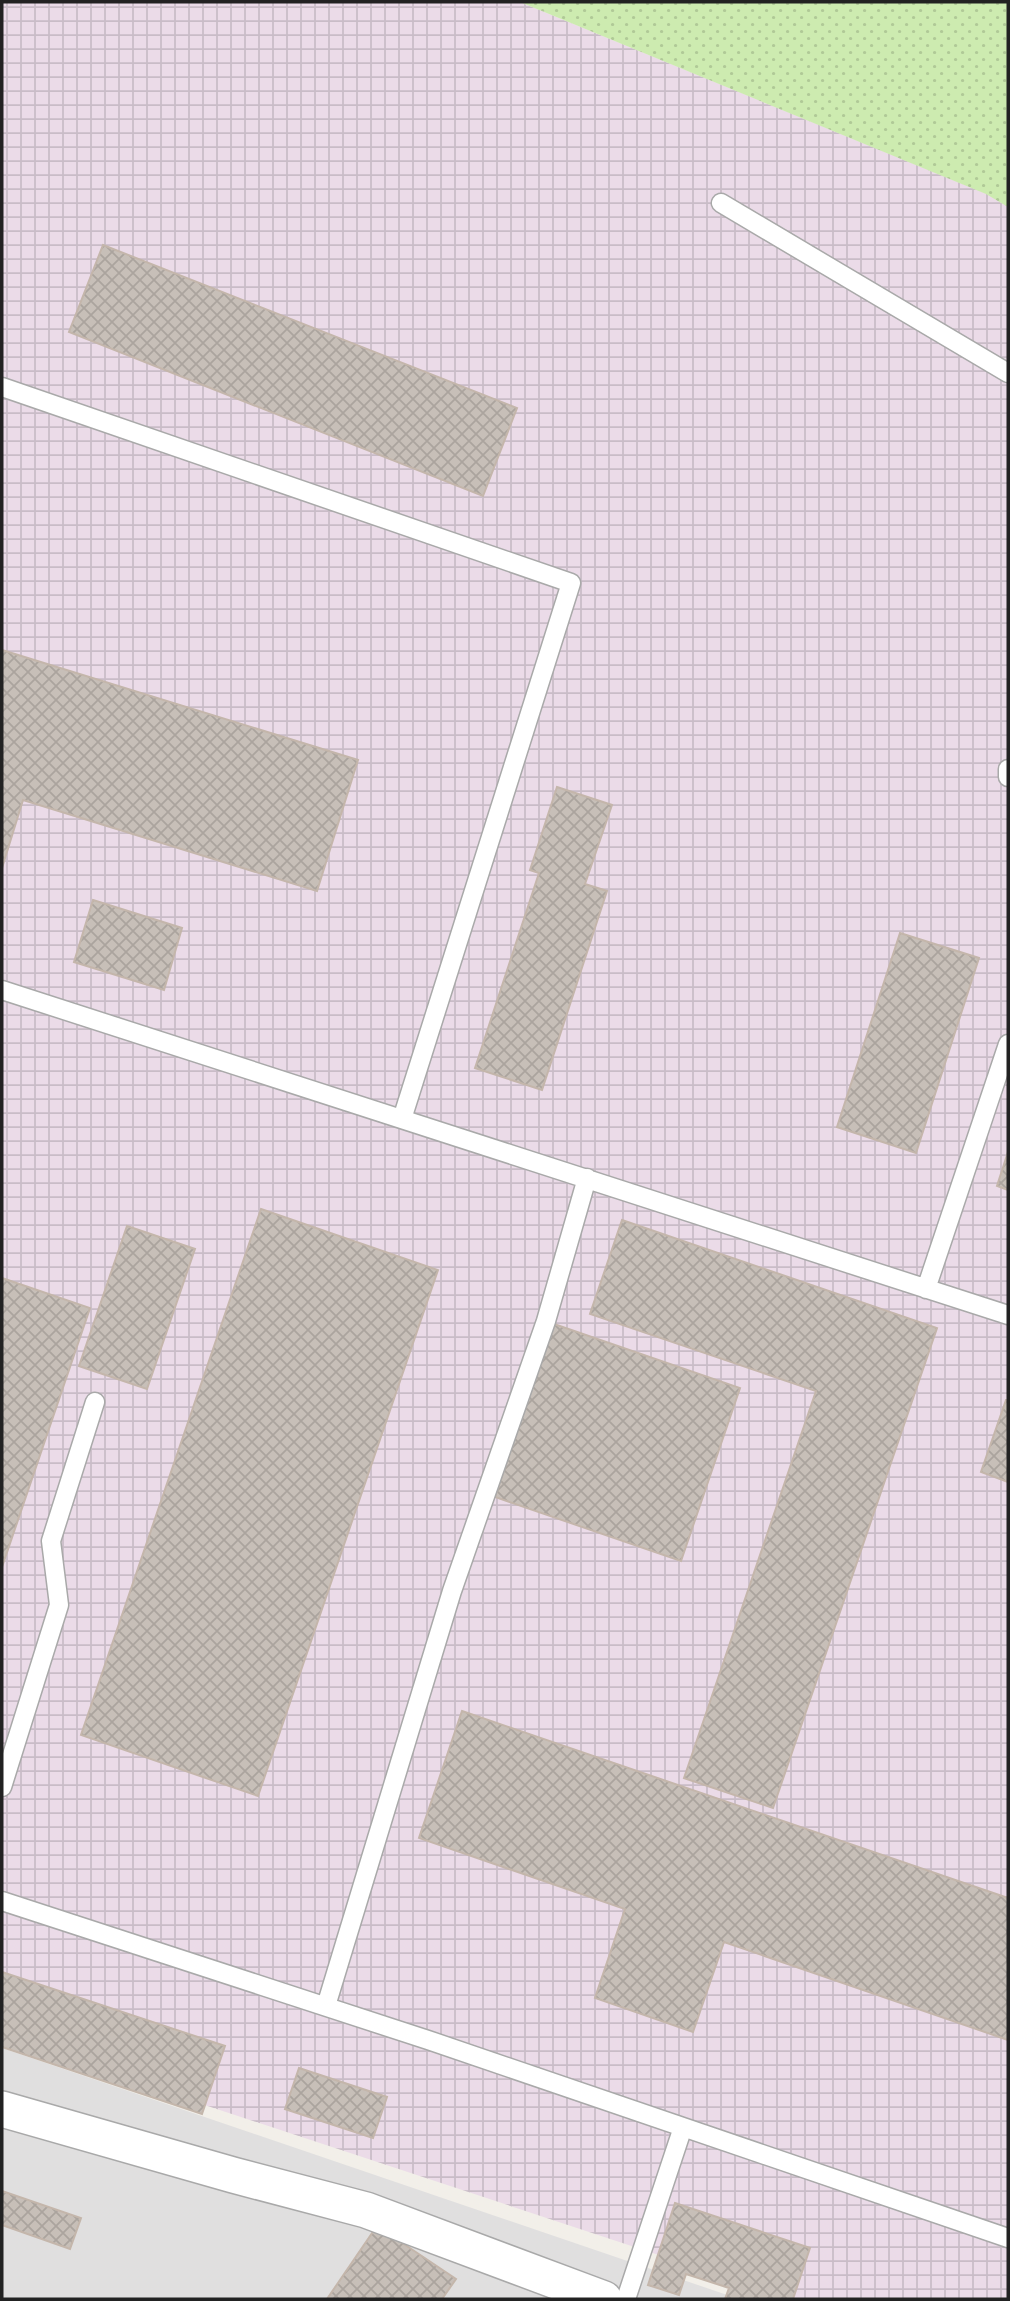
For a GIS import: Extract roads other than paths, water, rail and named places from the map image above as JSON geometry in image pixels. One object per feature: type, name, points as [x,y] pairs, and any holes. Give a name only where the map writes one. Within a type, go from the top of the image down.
[{"type":"street","points":[[2,2109],[366,2210],[604,2299]]},
{"type":"lane","points":[[721,203],[1008,373]]},
{"type":"lane","points":[[2,387],[571,583],[402,1119]]},
{"type":"lane","points":[[1008,769],[1008,777]]},
{"type":"lane","points":[[2,990],[1008,1315]]},
{"type":"lane","points":[[926,1289],[1008,1044]]},
{"type":"lane","points":[[326,2007],[452,1591],[545,1321],[587,1178]]},
{"type":"lane","points":[[2,1787],[59,1605],[51,1541],[95,1402]]},
{"type":"lane","points":[[2,1901],[326,2007],[1008,2238]]},
{"type":"lane","points":[[626,2299],[684,2127]]}]
